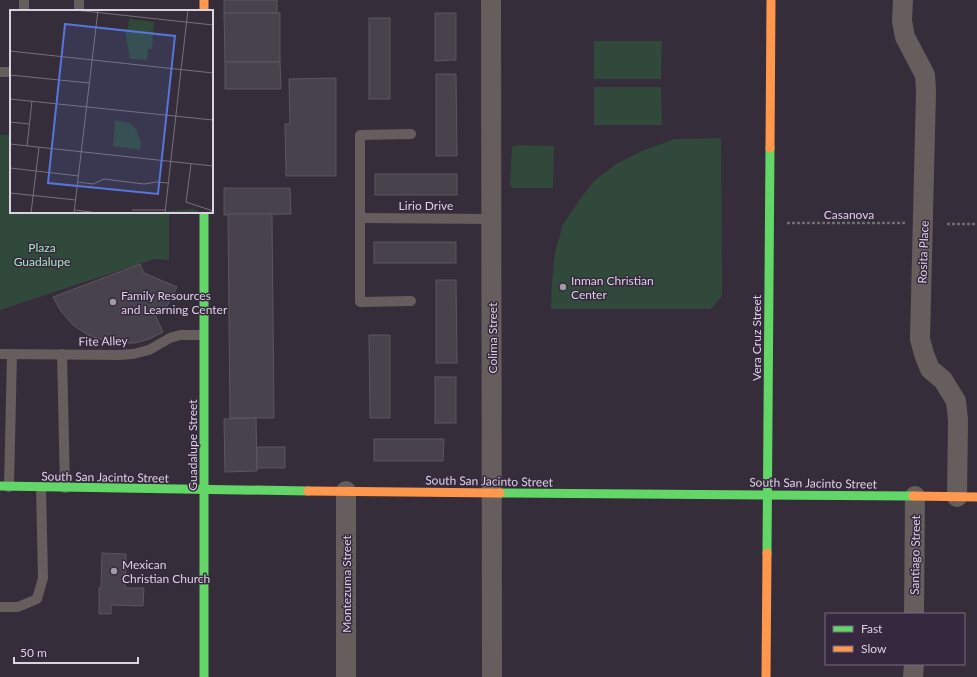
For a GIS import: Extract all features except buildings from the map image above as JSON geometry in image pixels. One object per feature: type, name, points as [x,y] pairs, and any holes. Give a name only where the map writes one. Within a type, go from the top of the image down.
[{"type":"street","name":"Colima Street","points":[[490,0],[492,677]]},
{"type":"street","name":"Vera Cruz Street","points":[[766,677],[772,0]]},
{"type":"street","name":"Rosita Place","points":[[903,0],[902,21],[905,37],[925,75],[926,91],[920,339],[930,369],[943,380],[956,401],[958,420],[957,497]]},
{"type":"street","name":"Guadalupe Street","points":[[204,213],[204,677]]},
{"type":"street","name":"South San Jacinto Street","points":[[4,486],[204,490],[977,497]]},
{"type":"street","name":"Montezuma Street","points":[[346,491],[346,677]]},
{"type":"street","name":"Santiago Street","points":[[914,613],[915,496]]},
{"type":"street","points":[[913,677],[914,665]]},
{"type":"lane","points":[[411,134],[360,135],[360,302],[411,302]]},
{"type":"lane","name":"Lirio Drive","points":[[360,218],[491,219]]},
{"type":"lane","name":"Fite Alley","points":[[0,354],[133,354],[150,350],[170,338],[180,335],[203,335]]},
{"type":"lane","points":[[4,486],[12,354]]},
{"type":"lane","points":[[62,354],[64,488]]},
{"type":"lane","points":[[0,607],[18,607],[37,599],[43,578],[41,487]]},
{"type":"path","name":"Casanova","points":[[787,223],[911,224]]},
{"type":"path","points":[[947,224],[977,224]]},
{"type":"green space","points":[[594,41],[662,41],[661,79],[594,79]]},
{"type":"green space","points":[[594,87],[661,87],[662,125],[594,125]]},
{"type":"green space","name":"Plaza Guadalupe","points":[[0,135],[10,135],[10,213],[169,213],[169,260],[154,259],[0,310]]},
{"type":"green space","points":[[721,138],[722,296],[711,309],[551,309],[555,252],[563,224],[595,180],[616,164],[644,150],[675,139]]},
{"type":"green space","points":[[516,145],[554,146],[553,188],[512,188],[510,185],[512,147]]},
{"type":"traffic: fast","points":[[767,553],[770,148]]},
{"type":"traffic: fast","points":[[204,213],[204,677]]},
{"type":"traffic: fast","points":[[0,486],[308,491]]},
{"type":"traffic: fast","points":[[500,493],[913,496]]},
{"type":"traffic: slow","points":[[204,0],[204,10]]},
{"type":"traffic: slow","points":[[770,148],[771,0]]},
{"type":"traffic: slow","points":[[308,491],[500,493]]},
{"type":"traffic: slow","points":[[913,496],[977,497]]},
{"type":"traffic: slow","points":[[766,677],[767,553]]},
{"type":"place","name":"Inman Christian Center","points":[[563,287]]},
{"type":"place","name":"Family Resources and Learning Center","points":[[113,302]]},
{"type":"place","name":"Mexican Christian Church","points":[[114,571]]}]
